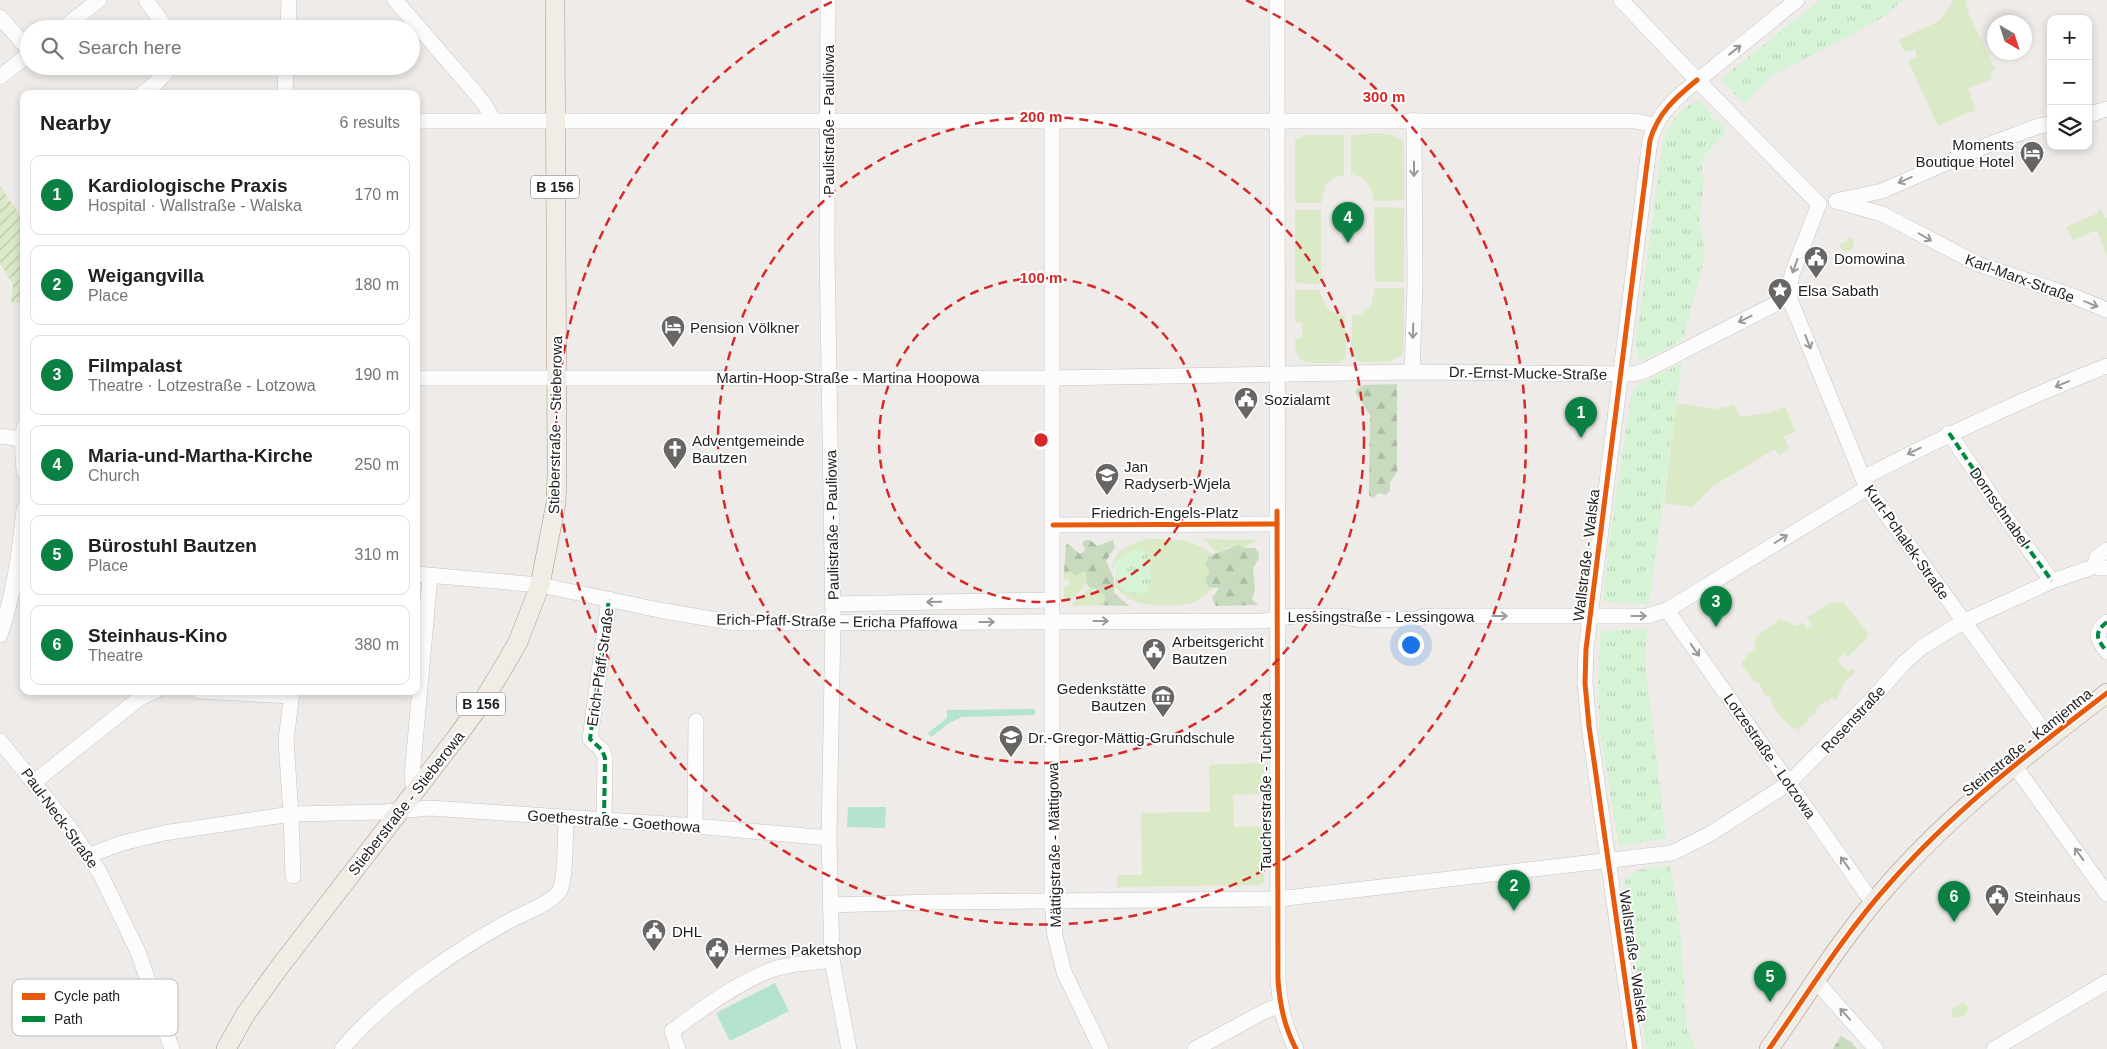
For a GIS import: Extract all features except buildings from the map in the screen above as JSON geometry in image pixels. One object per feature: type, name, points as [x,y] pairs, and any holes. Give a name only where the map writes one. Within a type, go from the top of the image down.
[{"type":"main road","name":"Stieberstraße - Stieberowa","points":[[226,1049],[245,1015],[456,738],[492,686],[518,642],[540,585],[556,503],[558,377],[555,0]]},
{"type":"main road","name":"Steinstraße - Kamjentna","points":[[1769,1049],[1811,985],[1890,883],[1944,827],[2014,765],[2107,694]]},
{"type":"street","points":[[74,20],[100,0]]},
{"type":"street","points":[[146,0],[161,20]]},
{"type":"street","points":[[288,20],[289,0]]},
{"type":"street","points":[[394,0],[412,20]]},
{"type":"street","name":"Paulistraße - Pauliowa","points":[[828,0],[827,247],[833,604],[829,838],[830,905],[832,960],[849,1049]]},
{"type":"street","points":[[1277,0],[1277,121]]},
{"type":"street","points":[[1621,0],[1819,204]]},
{"type":"street","name":"Wallstraße - Walska","points":[[1635,1049],[1607,861],[1585,683],[1586,648],[1622,375],[1650,140],[1655,125],[1664,110],[1697,80],[1797,0]]},
{"type":"street","points":[[0,16],[20,41]]},
{"type":"street","points":[[420,30],[485,105],[493,120]]},
{"type":"street","points":[[0,77],[20,60]]},
{"type":"street","points":[[147,90],[163,75]]},
{"type":"street","points":[[285,90],[286,75]]},
{"type":"street","points":[[2092,113],[2107,109]]},
{"type":"street","points":[[420,121],[1414,120],[1635,121],[1655,125]]},
{"type":"street","points":[[1412,372],[1415,285],[1414,120]]},
{"type":"street","name":"Mättigstraße - Mättigowa","points":[[1052,121],[1052,902],[1055,936],[1064,972],[1101,1049]]},
{"type":"street","name":"Taucherstraße - Tuchorska","points":[[1277,121],[1279,374],[1277,617],[1280,1006],[1289,1035],[1296,1049]]},
{"type":"street","points":[[1819,204],[1882,191],[1986,146],[2047,125]]},
{"type":"street","points":[[1882,191],[1882,214]]},
{"type":"street","name":"Karl-Marx-Straße","points":[[1836,201],[1882,214],[1978,264],[2073,296],[2107,310]]},
{"type":"street","points":[[1789,297],[1792,274],[1819,204]]},
{"type":"street","name":"Dr.-Ernst-Mucke-Straße","points":[[1279,374],[1412,372],[1622,375],[1644,371],[1789,297]]},
{"type":"street","name":"Kurt-Pchalek-Straße","points":[[1789,297],[1865,483],[1963,622],[2049,738]]},
{"type":"street","name":"Lessingstraße - Lessingowa","points":[[1052,621],[1262,621],[1277,617],[1340,616],[1364,620],[1416,619],[1426,616],[1647,616],[1666,610],[1865,483],[1950,433],[2004,408],[2107,366]]},
{"type":"street","name":"Martin-Hoop-Straße - Martina Hoopowa","points":[[420,378],[1052,378],[1279,374]]},
{"type":"street","points":[[0,436],[20,433]]},
{"type":"street","name":"Dornschnabel","points":[[1950,433],[2014,529],[2052,581]]},
{"type":"street","name":"Friedrich-Engels-Platz","points":[[1053,525],[1277,524]]},
{"type":"street","points":[[0,635],[9,609],[17,574],[20,549]]},
{"type":"street","points":[[2101,567],[2095,561],[2107,550]]},
{"type":"street","name":"Rosenstraße","points":[[830,905],[933,902],[1278,899],[1672,853],[1710,834],[1789,783],[1872,699],[1905,662],[1922,647],[1963,622],[2052,581],[2101,567]]},
{"type":"street","points":[[420,630],[423,575]]},
{"type":"street","name":"Erich-Pfaff-Straße – Ericha Pfaffowa","points":[[423,575],[540,585],[675,614],[734,623],[1052,621]]},
{"type":"street","name":"Erich-Pfaff-Straße","points":[[604,820],[605,758],[602,750],[590,739],[609,599]]},
{"type":"street","name":"Erich-Pfaff-Straße – Ericha Pfaffowa","points":[[833,604],[1052,600]]},
{"type":"street","name":"Lotzestraße - Lotzowa","points":[[1666,610],[1873,903]]},
{"type":"street","points":[[2107,622],[2101,627],[2098,640],[2107,652]]},
{"type":"street","points":[[34,782],[140,698],[147,695]]},
{"type":"street","points":[[292,695],[286,741],[292,814],[293,876]]},
{"type":"street","points":[[414,791],[412,776],[416,695]]},
{"type":"street","points":[[695,826],[696,721]]},
{"type":"street","name":"Paul-Neck-Straße","points":[[0,741],[34,782],[90,856],[138,952],[147,979]]},
{"type":"street","points":[[2014,765],[2107,894]]},
{"type":"street","name":"Goethestraße - Goethowa","points":[[90,856],[122,843],[164,833],[292,814],[399,811],[430,808],[695,826],[829,838]]},
{"type":"street","points":[[342,1049],[393,1001],[449,957],[511,920],[545,903],[560,891],[566,818]]},
{"type":"street","points":[[678,1049],[672,1031],[750,979],[772,969],[832,960]]},
{"type":"street","points":[[1994,1049],[2107,982]]},
{"type":"street","points":[[1811,985],[1876,1049]]},
{"type":"street","points":[[1195,1049],[1267,1010],[1280,1006]]},
{"type":"street","name":"Paul-Neck-Straße","points":[[167,1036],[172,1049]]},
{"type":"green space","points":[[1820,0],[1904,0],[1874,23],[1771,76],[1744,104],[1721,79]]},
{"type":"green space","points":[[1954,0],[1965,0],[1969,15],[1987,52],[1987,60],[1991,60],[1995,69],[1990,71],[1992,79],[1968,88],[1976,111],[1964,114],[1938,126],[1908,61],[1917,58],[1915,49],[1905,52],[1899,40],[1939,21]]},
{"type":"green space","points":[[1698,99],[1712,114],[1710,116],[1714,121],[1717,119],[1725,128],[1723,136],[1704,156],[1701,172],[1704,180],[1699,222],[1705,248],[1703,262],[1683,340],[1640,361],[1635,346],[1663,141],[1676,117]]},
{"type":"green space","points":[[1388,134],[1400,140],[1404,145],[1404,200],[1374,201],[1370,186],[1361,178],[1351,174],[1351,135]]},
{"type":"green space","points":[[1304,135],[1344,135],[1344,175],[1336,177],[1325,185],[1321,203],[1295,203],[1295,141]]},
{"type":"green space","points":[[0,186],[20,215],[20,302],[11,303],[13,285],[0,262]]},
{"type":"green space","points":[[1374,207],[1404,208],[1404,282],[1375,282]]},
{"type":"green space","points":[[2101,209],[2105,218],[2107,218],[2107,257],[2097,230],[2073,240],[2066,227],[2098,213],[2097,210]]},
{"type":"green space","points":[[1295,210],[1321,210],[1321,284],[1295,283]]},
{"type":"green space","points":[[1850,236],[1854,241],[1853,246],[1851,250],[1844,251],[1838,244],[1846,242]]},
{"type":"green space","points":[[1375,288],[1404,288],[1404,348],[1401,355],[1389,362],[1358,362],[1355,358],[1351,358],[1352,316],[1361,314],[1371,306]]},
{"type":"green space","points":[[1295,290],[1320,290],[1328,308],[1339,315],[1345,316],[1346,358],[1340,363],[1310,362],[1301,360],[1298,356],[1295,338],[1302,338],[1302,322],[1295,322]]},
{"type":"green space","points":[[1682,363],[1649,604],[1603,602],[1609,542],[1631,397],[1636,386]]},
{"type":"green space","points":[[1397,384],[1397,472],[1390,482],[1390,490],[1386,495],[1378,493],[1373,498],[1369,495],[1370,415],[1355,392],[1364,385]]},
{"type":"green space","points":[[1677,403],[1715,409],[1734,405],[1741,417],[1771,412],[1785,406],[1795,431],[1784,437],[1789,448],[1779,456],[1775,449],[1713,486],[1692,507],[1664,503]]},
{"type":"green space","points":[[1147,539],[1190,542],[1205,549],[1213,555],[1209,556],[1210,571],[1215,587],[1191,603],[1165,606],[1140,603],[1125,596],[1113,584],[1116,583],[1122,589],[1115,560],[1114,568],[1111,569],[1113,562],[1119,552],[1134,543]]},
{"type":"green space","points":[[1203,539],[1256,540],[1244,548],[1228,547],[1218,553]]},
{"type":"green space","points":[[1085,540],[1090,540],[1097,546],[1113,540],[1115,547],[1106,561],[1114,578],[1114,593],[1129,606],[1097,605],[1104,603],[1105,596],[1095,588],[1090,588],[1086,583],[1087,573],[1083,571],[1076,576],[1071,572],[1064,573],[1066,545],[1068,544],[1080,554],[1086,550],[1082,544]]},
{"type":"green space","points":[[1238,545],[1244,548],[1255,548],[1259,553],[1258,560],[1253,568],[1255,589],[1252,599],[1258,605],[1216,606],[1212,598],[1219,588],[1208,587],[1205,579],[1210,571],[1205,564],[1209,556]]},
{"type":"green space","points":[[1139,548],[1144,549],[1151,573],[1147,591],[1143,595],[1135,595],[1128,593],[1116,583],[1115,560]]},
{"type":"green space","points":[[1083,571],[1087,573],[1084,586],[1078,594],[1066,602],[1064,600],[1064,587],[1069,586],[1069,580],[1064,579],[1064,573]]},
{"type":"green space","points":[[1090,588],[1095,588],[1105,596],[1104,603],[1074,606],[1072,604]]},
{"type":"green space","points":[[1843,602],[1868,633],[1865,640],[1848,657],[1844,654],[1837,661],[1848,671],[1853,668],[1855,672],[1844,683],[1836,701],[1833,697],[1827,702],[1825,701],[1815,710],[1817,713],[1807,719],[1809,721],[1798,729],[1801,732],[1780,716],[1771,704],[1773,702],[1768,695],[1766,697],[1758,681],[1755,683],[1742,665],[1742,662],[1746,659],[1745,656],[1755,649],[1756,637],[1780,619],[1797,626],[1802,622],[1807,629],[1813,625],[1807,618],[1830,603]]},
{"type":"green space","points":[[1647,629],[1645,664],[1666,838],[1619,846],[1599,726],[1598,683],[1601,631]]},
{"type":"green space","points":[[1035,709],[1035,715],[962,717],[949,723],[931,737],[928,733],[947,718],[947,710]]},
{"type":"green space","points":[[1255,763],[1264,765],[1264,794],[1233,795],[1234,827],[1265,826],[1264,883],[1260,885],[1117,887],[1117,875],[1142,875],[1141,813],[1210,812],[1209,765]]},
{"type":"green space","points":[[848,807],[886,807],[885,828],[847,827]]},
{"type":"green space","points":[[1670,865],[1680,927],[1687,1030],[1696,1049],[1646,1049],[1623,892],[1625,880],[1638,870]]},
{"type":"green space","points":[[775,983],[789,1011],[730,1041],[716,1013]]},
{"type":"green space","points":[[1963,1002],[1967,1006],[1967,1012],[1962,1017],[1955,1018],[1952,1015],[1952,1009]]},
{"type":"green space","points":[[1841,1036],[1851,1042],[1857,1049],[1833,1049]]},
{"type":"marked path","points":[[1949,433],[2052,581]]},
{"type":"marked path","points":[[604,820],[605,758],[602,750],[590,739],[609,599]]},
{"type":"marked path","points":[[2107,622],[2098,633],[2099,640],[2107,652]]},
{"type":"cycle path","points":[[1635,1049],[1589,726],[1585,683],[1586,649],[1650,140],[1653,130],[1668,107],[1697,80]]},
{"type":"cycle path","points":[[1277,511],[1278,980],[1283,1015],[1296,1049]]},
{"type":"cycle path","points":[[1053,525],[1277,524]]},
{"type":"cycle path","points":[[1769,1049],[1857,923],[1873,902],[1915,856],[1966,806],[2107,693]]},
{"type":"place","name":"Moments Boutique Hotel","points":[[2032,174]]},
{"type":"place","name":"Maria-und-Martha-Kirche","points":[[1348,243]]},
{"type":"place","name":"Domowina","points":[[1816,279]]},
{"type":"place","name":"Elsa Sabath","points":[[1780,311]]},
{"type":"place","name":"Pension Völkner","points":[[673,348]]},
{"type":"place","name":"Sozialamt","points":[[1246,420]]},
{"type":"place","name":"Kardiologische Praxis","points":[[1581,438]]},
{"type":"place","name":"Adventgemeinde Bautzen","points":[[675,470]]},
{"type":"place","name":"Jan Radyserb-Wjela","points":[[1107,496]]},
{"type":"place","name":"Filmpalast","points":[[1716,627]]},
{"type":"place","name":"Arbeitsgericht Bautzen","points":[[1154,671]]},
{"type":"place","name":"Gedenkstätte Bautzen","points":[[1163,718]]},
{"type":"place","name":"Dr.-Gregor-Mättig-Grundschule","points":[[1011,758]]},
{"type":"place","name":"Weigangvilla","points":[[1514,911]]},
{"type":"place","name":"Steinhaus","points":[[1997,917]]},
{"type":"place","name":"Steinhaus-Kino","points":[[1954,922]]},
{"type":"place","name":"DHL","points":[[654,952]]},
{"type":"place","name":"Hermes Paketshop","points":[[717,970]]},
{"type":"place","name":"Bürostuhl Bautzen","points":[[1770,1002]]}]
